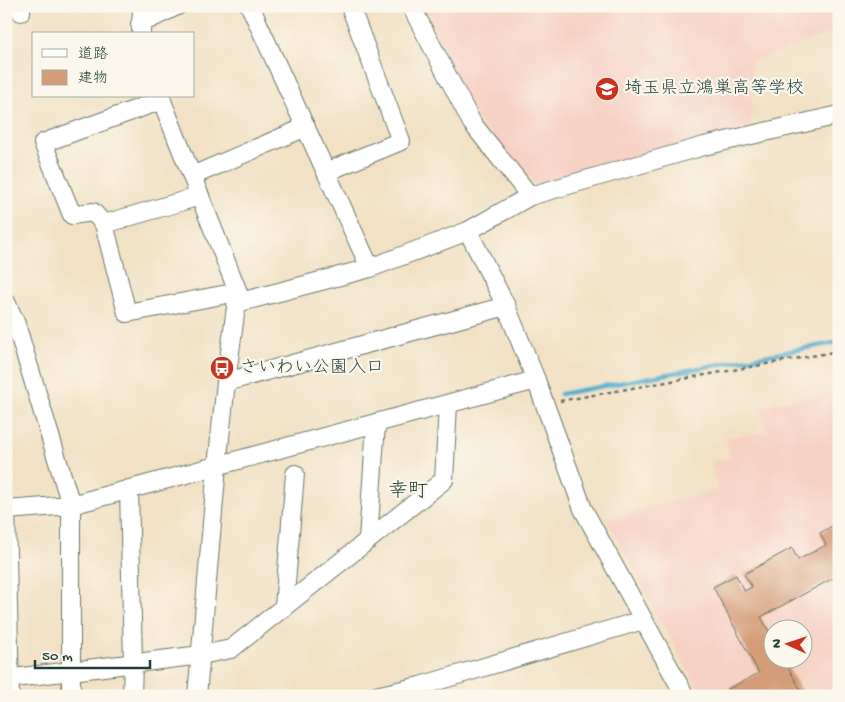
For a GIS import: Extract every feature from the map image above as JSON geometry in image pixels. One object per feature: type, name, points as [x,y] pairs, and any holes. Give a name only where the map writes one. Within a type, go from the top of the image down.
[{"type":"street","points":[[141,21],[177,6]]},
{"type":"street","points":[[250,6],[370,268]]},
{"type":"street","points":[[326,172],[401,141],[350,6]]},
{"type":"street","points":[[411,6],[472,123],[530,196]]},
{"type":"street","points":[[198,696],[217,466],[237,298],[200,196],[161,98],[43,143],[72,216],[93,212],[104,224],[127,312],[237,298],[370,268],[468,231],[530,196],[704,146],[839,115]]},
{"type":"street","points":[[192,176],[306,127]]},
{"type":"street","points":[[104,224],[200,196]]},
{"type":"street","points":[[468,231],[506,306],[536,380],[583,509],[685,696]]},
{"type":"street","points":[[6,302],[11,326],[70,505],[71,696]]},
{"type":"street","points":[[226,382],[506,306]]},
{"type":"street","points":[[448,404],[444,480],[231,650],[71,671],[8,684],[6,510],[70,505],[536,380]]},
{"type":"street","points":[[368,540],[376,423]]},
{"type":"street","points":[[284,607],[295,474]]},
{"type":"street","points":[[129,489],[132,696]]},
{"type":"street","points":[[376,696],[420,686],[643,620]]},
{"type":"path","points":[[544,404],[839,351]]},
{"type":"shaded area","name":"埼玉県立鴻巣高等学校","points":[[418,6],[836,6],[839,15],[839,30],[753,61],[751,126],[535,185],[476,117]]},
{"type":"shaded area","points":[[839,391],[839,696],[702,696],[607,519],[718,489],[711,462],[730,458],[726,438],[768,432],[758,406]]},
{"type":"building","points":[[839,522],[839,575],[761,617],[763,620],[762,670],[790,670],[804,696],[726,696],[731,693],[728,689],[759,673],[713,587],[736,575],[744,591],[752,587],[744,574],[792,548],[798,560],[826,545],[820,533]]},
{"type":"waterway","points":[[561,394],[839,342]]},
{"type":"place","name":"埼玉県立鴻巣高等学校","points":[[607,89]]},
{"type":"place","name":"さいわい公園入口","points":[[222,368]]},
{"type":"district","name":"幸町","points":[[408,492]]}]
